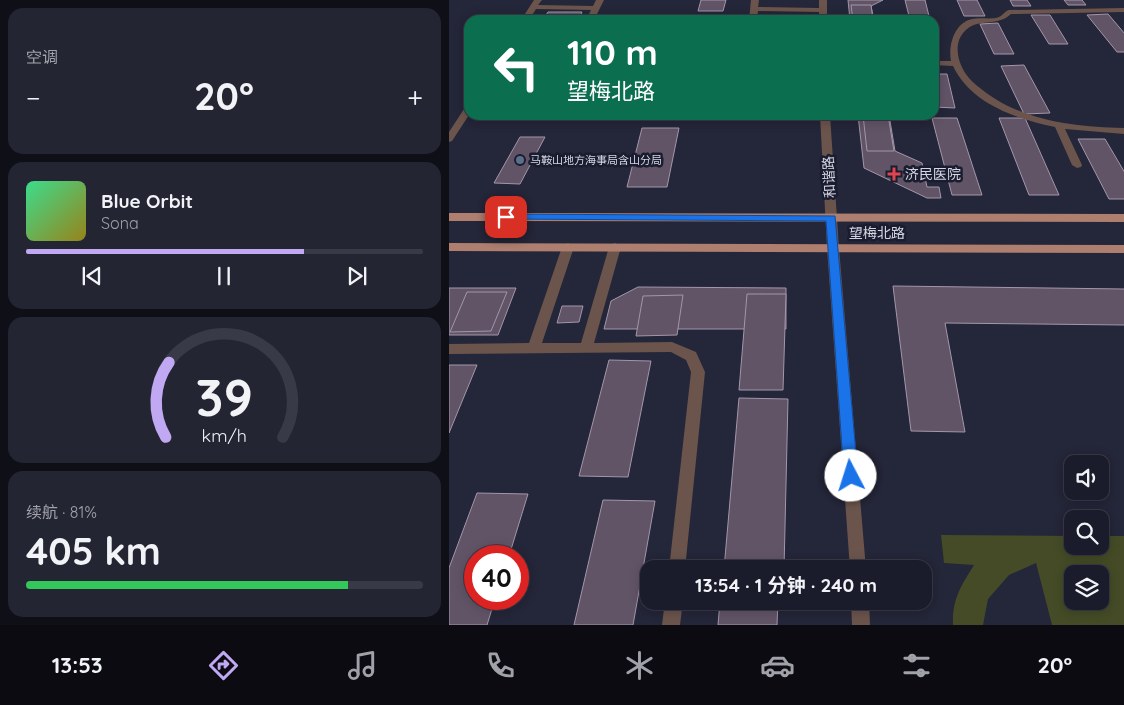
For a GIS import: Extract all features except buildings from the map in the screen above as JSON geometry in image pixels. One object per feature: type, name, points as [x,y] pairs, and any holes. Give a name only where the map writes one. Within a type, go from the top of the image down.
[{"type":"main road","name":"望梅北路","points":[[449,217],[1124,218]]},
{"type":"main road","name":"望梅北路","points":[[449,247],[1124,249]]},
{"type":"street","points":[[528,15],[538,0]]},
{"type":"street","points":[[592,15],[600,0]]},
{"type":"street","points":[[753,15],[755,0]]},
{"type":"street","points":[[823,0],[823,15]]},
{"type":"street","points":[[534,7],[595,8]]},
{"type":"street","points":[[754,9],[823,10]]},
{"type":"street","points":[[1124,10],[1009,12],[1001,19],[972,21],[956,36],[953,47],[955,64],[964,78],[978,92],[1000,105],[1033,118],[1058,124],[1083,128],[1124,130]]},
{"type":"street","points":[[939,63],[955,64]]},
{"type":"street","points":[[449,139],[464,116]]},
{"type":"street","name":"和谐路","points":[[825,120],[833,248],[857,560]]},
{"type":"street","points":[[1058,124],[1077,165]]},
{"type":"street","points":[[533,348],[568,247]]},
{"type":"street","points":[[586,348],[615,247]]},
{"type":"street","points":[[449,349],[672,347],[691,356],[698,372],[678,560]]},
{"type":"street","points":[[671,625],[673,610]]},
{"type":"street","points":[[860,610],[861,625]]},
{"type":"green space","points":[[941,535],[1064,536],[1064,555],[1109,555],[1109,536],[1124,536],[1124,625],[1052,625],[1036,563],[1009,575],[988,599],[983,625],[953,625],[956,600],[961,586],[974,565],[944,563]]},
{"type":"place","name":"马鞍山地方海事局含山分局","points":[[520,160]]},
{"type":"place","name":"济民医院","points":[[894,174]]},
{"type":"route","points":[[506,217],[831,218],[851,476]]}]
